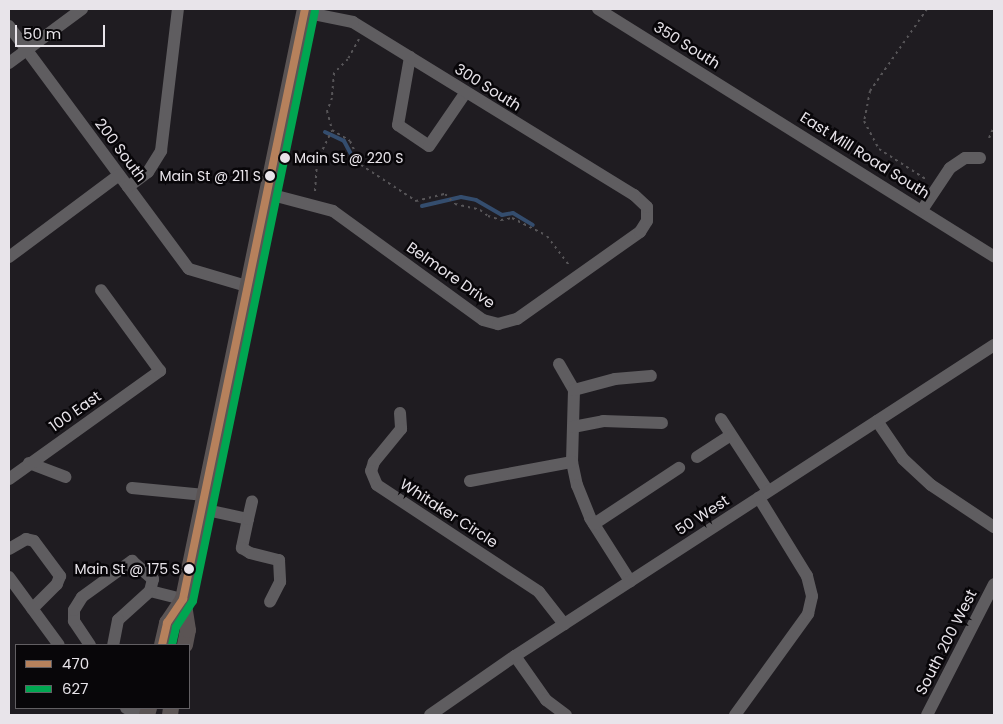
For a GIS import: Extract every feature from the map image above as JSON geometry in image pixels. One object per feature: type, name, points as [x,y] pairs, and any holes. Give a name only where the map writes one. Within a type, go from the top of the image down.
[{"type":"main road","points":[[184,644],[188,630],[183,599],[304,10]]},
{"type":"main road","points":[[162,644],[167,623],[183,599]]},
{"type":"street","points":[[9,63],[82,9]]},
{"type":"street","points":[[128,187],[148,172],[162,151],[178,9]]},
{"type":"street","name":"350 South","points":[[598,9],[759,109]]},
{"type":"street","name":"300 South","points":[[304,10],[353,22],[634,195],[648,207]]},
{"type":"street","name":"200 South","points":[[9,26],[189,269],[246,286]]},
{"type":"street","points":[[410,57],[398,125],[429,146],[466,92]]},
{"type":"street","name":"East Mill Road South","points":[[759,109],[994,256]]},
{"type":"street","points":[[922,210],[950,168],[965,158],[980,158]]},
{"type":"street","points":[[9,258],[119,175]]},
{"type":"street","name":"Belmore Drive","points":[[265,193],[334,211],[483,320],[498,324],[517,319],[640,232],[647,221],[648,207]]},
{"type":"street","name":"100 East","points":[[9,479],[160,371],[101,290]]},
{"type":"street","name":"50 West","points":[[430,715],[515,656],[994,345]]},
{"type":"street","points":[[559,364],[574,390],[572,462],[576,485],[594,524],[630,581]]},
{"type":"street","points":[[574,390],[615,379],[651,376]]},
{"type":"street","name":"Whitaker Circle","points":[[400,413],[401,429],[374,462],[371,471],[377,485],[539,592],[564,624]]},
{"type":"street","points":[[721,419],[731,434],[807,576],[812,596],[808,614],[735,715]]},
{"type":"street","points":[[573,427],[603,421],[662,423]]},
{"type":"street","points":[[877,421],[903,459],[931,485],[994,527]]},
{"type":"street","points":[[697,457],[731,434]]},
{"type":"street","points":[[470,482],[572,462]]},
{"type":"street","points":[[29,463],[65,477]]},
{"type":"street","points":[[594,524],[679,468]]},
{"type":"street","points":[[132,488],[203,502],[248,519]]},
{"type":"street","points":[[252,501],[242,548],[250,553],[279,560],[280,582],[270,602]]},
{"type":"street","points":[[9,549],[26,539],[34,541],[60,576],[57,584],[32,608]]},
{"type":"street","points":[[89,644],[74,621],[74,610],[82,598],[132,560],[153,579],[150,591],[118,620],[113,644]]},
{"type":"street","points":[[9,576],[58,644]]},
{"type":"street","name":"South 200 West","points":[[927,715],[994,584]]},
{"type":"street","points":[[150,591],[183,599]]},
{"type":"street","points":[[515,656],[546,700],[566,715]]},
{"type":"street","points":[[128,709],[140,715]]},
{"type":"path","points":[[927,9],[870,91],[864,121],[879,149],[931,183]]},
{"type":"path","points":[[315,191],[317,161],[331,138],[332,130],[327,111],[332,98],[334,72],[348,59],[360,36]]},
{"type":"path","points":[[989,138],[994,127]]},
{"type":"path","points":[[332,130],[350,141],[361,165],[406,198],[423,202],[445,194],[449,196],[451,202],[501,220],[512,218],[547,236],[569,265]]},
{"type":"waterway","points":[[325,132],[344,141],[352,156]]},
{"type":"waterway","points":[[422,206],[461,197],[476,200],[502,215],[513,213],[533,225]]},
{"type":"transit line","name":"470","points":[[162,644],[167,623],[183,599],[305,9]]},
{"type":"transit line","name":"627","points":[[172,644],[176,627],[193,601],[315,11]]},
{"type":"place","name":"Main St @ 220 S","points":[[285,158]]},
{"type":"place","name":"Main St @ 211 S","points":[[270,176]]},
{"type":"place","name":"Main St @ 175 S","points":[[189,569]]}]
